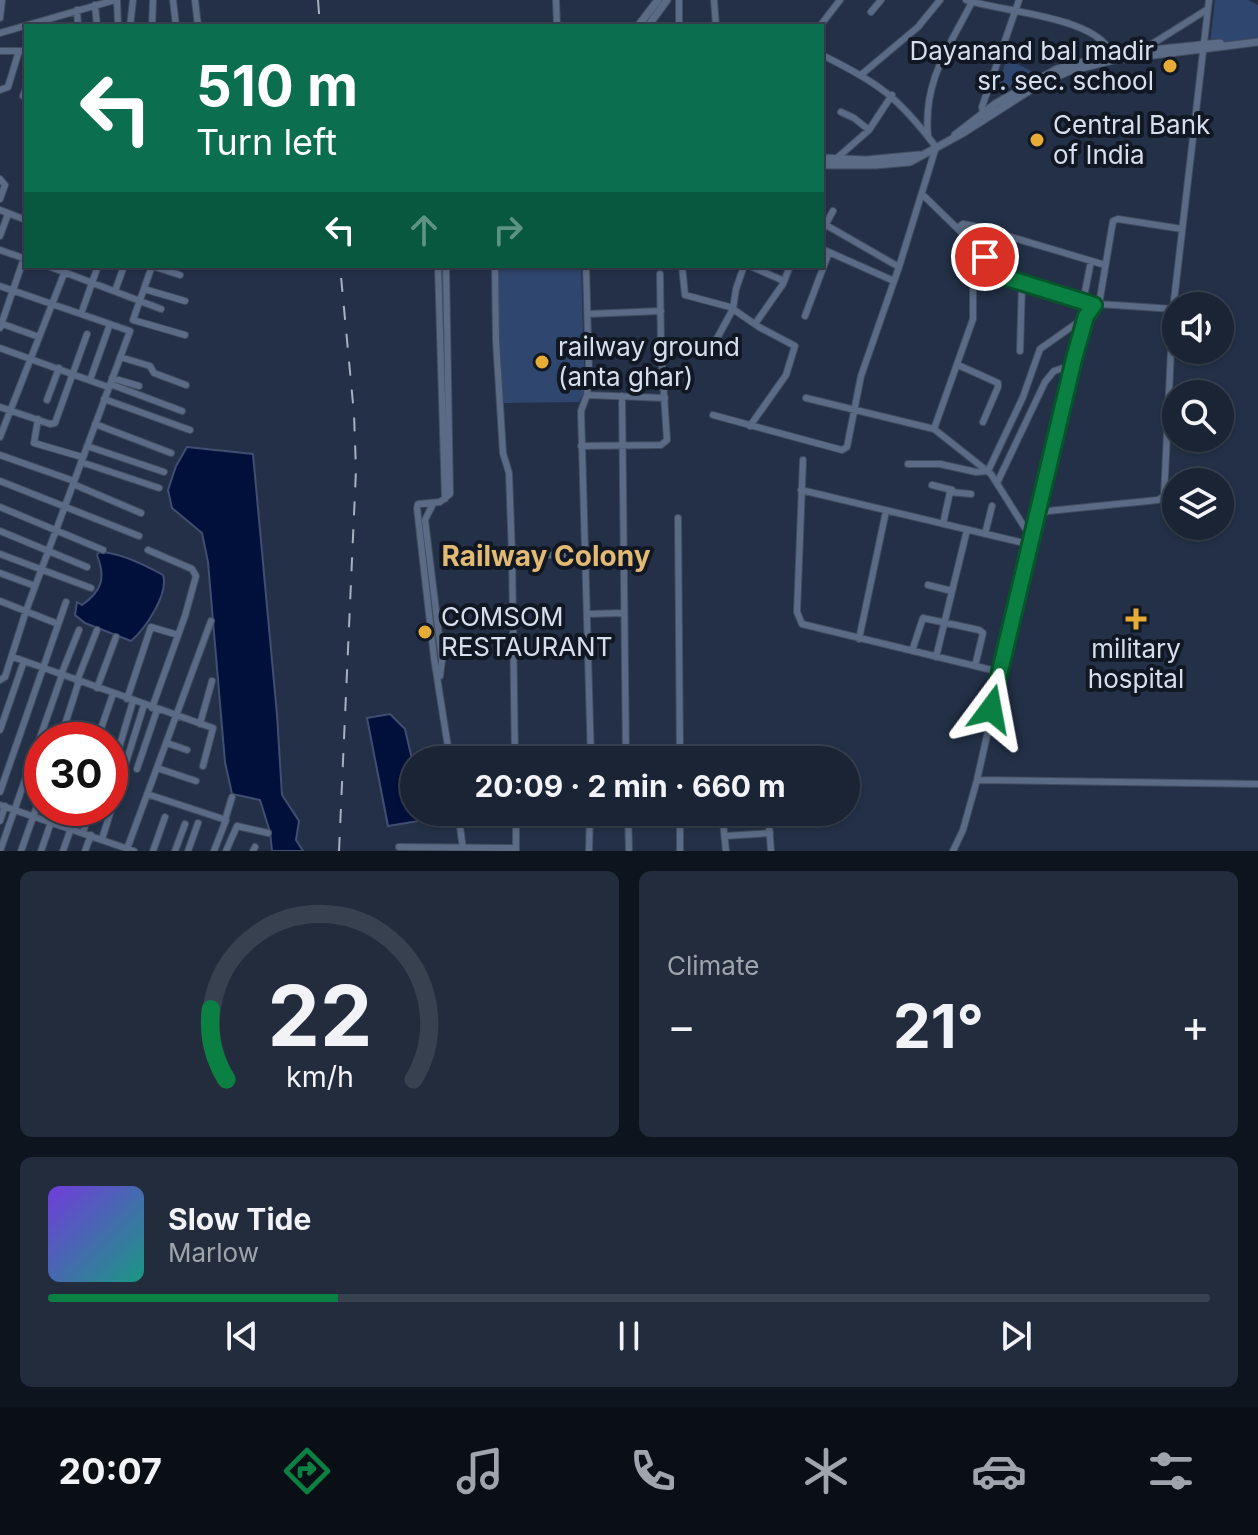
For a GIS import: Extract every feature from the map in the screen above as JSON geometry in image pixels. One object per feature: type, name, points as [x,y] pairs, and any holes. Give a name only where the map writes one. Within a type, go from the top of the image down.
[{"type":"street","points":[[0,18],[2,0]]},
{"type":"street","points":[[75,0],[77,24]]},
{"type":"street","points":[[50,22],[74,11],[115,0],[118,24]]},
{"type":"street","points":[[130,24],[133,0]]},
{"type":"street","points":[[152,24],[153,0]]},
{"type":"street","points":[[173,0],[176,24]]},
{"type":"street","points":[[195,0],[198,24]]},
{"type":"street","points":[[556,0],[557,24]]},
{"type":"street","points":[[640,24],[658,0]]},
{"type":"street","points":[[649,24],[667,0]]},
{"type":"street","points":[[679,0],[679,24]]},
{"type":"street","points":[[714,0],[716,24]]},
{"type":"street","points":[[822,24],[840,0]]},
{"type":"street","points":[[871,12],[881,0]]},
{"type":"street","points":[[862,74],[918,27],[940,0]]},
{"type":"street","points":[[984,116],[982,107],[1019,0]]},
{"type":"street","points":[[1175,292],[1209,0]]},
{"type":"street","points":[[928,136],[926,109],[932,83],[969,1],[1014,9],[1090,32],[1108,43],[1114,57]]},
{"type":"street","points":[[95,5],[97,24]]},
{"type":"street","points":[[1142,51],[1208,9]]},
{"type":"street","points":[[0,33],[24,28]]},
{"type":"street","points":[[1114,57],[1258,41]]},
{"type":"street","points":[[0,51],[22,51],[8,87],[0,90]]},
{"type":"street","points":[[824,164],[926,154],[984,116],[1069,71],[1142,51],[1170,51]]},
{"type":"street","points":[[824,56],[862,74],[892,95],[936,147]]},
{"type":"street","points":[[836,161],[869,130],[892,95]]},
{"type":"street","points":[[841,112],[857,119],[869,130]]},
{"type":"street","points":[[713,415],[842,450],[847,447],[868,354],[936,147]]},
{"type":"street","points":[[824,158],[836,161]]},
{"type":"street","points":[[0,179],[5,185],[0,199]]},
{"type":"street","points":[[922,194],[965,237],[973,283],[974,316],[934,429]]},
{"type":"street","points":[[0,210],[24,220]]},
{"type":"street","points":[[833,211],[824,228],[899,267]]},
{"type":"street","points":[[0,236],[8,214]]},
{"type":"street","points":[[988,471],[1023,397],[1040,349],[1097,305],[1109,229],[1115,220],[1182,229]]},
{"type":"street","points":[[958,229],[966,225],[1105,265]]},
{"type":"street","points":[[958,229],[966,232],[998,275],[1097,305],[1162,308]]},
{"type":"street","points":[[986,259],[994,232]]},
{"type":"street","points":[[0,250],[24,258]]},
{"type":"street","points":[[825,250],[894,281]]},
{"type":"street","points":[[24,261],[1,325],[39,337]]},
{"type":"street","points":[[1083,302],[1091,261]]},
{"type":"street","points":[[81,314],[97,268]]},
{"type":"street","points":[[115,291],[123,268]]},
{"type":"street","points":[[0,680],[5,677],[13,657],[26,611],[151,268]]},
{"type":"street","points":[[158,268],[180,275]]},
{"type":"street","points":[[438,268],[445,499]]},
{"type":"street","points":[[446,268],[450,494],[433,504],[418,504],[417,508],[442,660],[439,683],[448,746]]},
{"type":"street","points":[[495,268],[503,453],[509,473],[515,746]]},
{"type":"street","points":[[586,268],[587,395],[581,411],[581,446],[591,746]]},
{"type":"street","points":[[682,268],[685,295],[718,302],[733,309],[795,348],[781,385],[750,426]]},
{"type":"street","points":[[715,342],[733,309],[743,268]]},
{"type":"street","points":[[755,268],[784,281]]},
{"type":"street","points":[[755,324],[789,268]]},
{"type":"street","points":[[805,316],[820,268]]},
{"type":"street","points":[[0,437],[66,269],[161,309]]},
{"type":"street","points":[[581,446],[664,443],[668,435],[661,351],[660,274]]},
{"type":"street","points":[[1020,351],[1022,283]]},
{"type":"street","points":[[0,286],[130,331]]},
{"type":"street","points":[[144,289],[185,301]]},
{"type":"street","points":[[588,314],[661,311]]},
{"type":"street","points":[[953,851],[963,830],[977,780],[1028,544],[1086,316]]},
{"type":"street","points":[[133,320],[185,335]]},
{"type":"street","points":[[90,380],[110,324]]},
{"type":"street","points":[[0,407],[55,423],[87,334]]},
{"type":"street","points":[[0,348],[90,380],[139,386]]},
{"type":"street","points":[[120,357],[150,366],[154,373],[186,385]]},
{"type":"street","points":[[1036,517],[1059,510],[1158,500],[1165,493],[1171,364]]},
{"type":"street","points":[[958,365],[998,383],[983,422]]},
{"type":"street","points":[[997,483],[1045,382],[1054,371],[1072,365]]},
{"type":"street","points":[[47,400],[59,368]]},
{"type":"street","points":[[110,383],[182,411]]},
{"type":"street","points":[[587,395],[665,398]]},
{"type":"street","points":[[622,396],[626,746]]},
{"type":"street","points":[[806,398],[934,429],[988,471],[1030,536]]},
{"type":"street","points":[[104,399],[190,430]]},
{"type":"street","points":[[38,419],[34,443],[159,488]]},
{"type":"street","points":[[95,424],[171,453]]},
{"type":"street","points":[[87,446],[164,472]]},
{"type":"street","points":[[0,455],[73,482],[141,513]]},
{"type":"street","points":[[803,460],[798,616],[806,626],[1000,672]]},
{"type":"street","points":[[908,464],[945,464],[976,472],[988,471]]},
{"type":"street","points":[[0,481],[139,536]]},
{"type":"street","points":[[932,485],[971,494]]},
{"type":"street","points":[[801,490],[1028,544]]},
{"type":"street","points":[[943,524],[948,496],[953,491]]},
{"type":"street","points":[[428,573],[425,520],[433,504]]},
{"type":"street","points":[[985,534],[992,506]]},
{"type":"street","points":[[0,507],[103,550]]},
{"type":"street","points":[[859,639],[886,511]]},
{"type":"street","points":[[678,518],[680,746]]},
{"type":"street","points":[[936,657],[967,530]]},
{"type":"street","points":[[0,531],[87,567]]},
{"type":"street","points":[[137,769],[195,585],[195,572],[148,550]]},
{"type":"street","points":[[0,554],[91,588]]},
{"type":"street","points":[[512,555],[585,555]]},
{"type":"street","points":[[0,573],[35,586]]},
{"type":"street","points":[[928,585],[952,591]]},
{"type":"street","points":[[0,601],[58,624]]},
{"type":"street","points":[[0,792],[66,602]]},
{"type":"street","points":[[588,614],[623,613]]},
{"type":"street","points":[[912,651],[921,619],[944,622],[981,631],[975,666]]},
{"type":"street","points":[[62,826],[131,850],[147,794],[211,621]]},
{"type":"street","points":[[125,722],[151,627],[178,635]]},
{"type":"street","points":[[47,722],[79,630]]},
{"type":"street","points":[[65,722],[97,630]]},
{"type":"street","points":[[97,688],[116,637]]},
{"type":"street","points":[[13,657],[214,731],[203,766]]},
{"type":"street","points":[[0,730],[24,661]]},
{"type":"street","points":[[200,724],[212,681]]},
{"type":"street","points":[[103,722],[113,694]]},
{"type":"street","points":[[101,851],[144,705]]},
{"type":"street","points":[[167,743],[187,750]]},
{"type":"street","points":[[157,768],[196,781]]},
{"type":"street","points":[[977,780],[1258,784]]},
{"type":"street","points":[[0,851],[24,784]]},
{"type":"street","points":[[147,794],[225,820]]},
{"type":"street","points":[[214,851],[227,823],[225,820],[232,797]]},
{"type":"street","points":[[0,821],[2,805],[24,812]]},
{"type":"street","points":[[153,851],[165,817]]},
{"type":"street","points":[[188,851],[198,823]]},
{"type":"street","points":[[175,851],[185,824]]},
{"type":"street","points":[[21,851],[30,826]]},
{"type":"street","points":[[41,851],[50,826]]},
{"type":"street","points":[[83,832],[85,826]]},
{"type":"street","points":[[226,851],[237,826],[268,833]]},
{"type":"street","points":[[460,826],[463,849]]},
{"type":"street","points":[[399,847],[516,850],[516,826]]},
{"type":"street","points":[[589,851],[590,826]]},
{"type":"street","points":[[628,826],[629,851]]},
{"type":"street","points":[[680,826],[680,851]]},
{"type":"street","points":[[724,826],[726,851]]},
{"type":"street","points":[[769,826],[771,851]]},
{"type":"street","points":[[63,851],[68,828]]},
{"type":"street","points":[[725,836],[770,833]]},
{"type":"street","points":[[85,851],[91,835]]},
{"type":"shaded area","points":[[1215,0],[1248,0],[1258,5],[1258,40],[1210,43]]},
{"type":"shaded area","points":[[1006,58],[1033,72],[1006,90],[1000,84]]},
{"type":"shaded area","name":"railway ground (anta ghar)","points":[[498,268],[581,268],[585,391],[579,402],[503,403],[498,333]]},
{"type":"shaded area","points":[[187,447],[253,454],[282,795],[299,821],[296,840],[303,851],[272,851],[270,832],[260,800],[232,794],[225,762],[208,562],[202,533],[172,508],[168,490]]},
{"type":"shaded area","points":[[99,552],[140,563],[163,575],[159,601],[149,620],[131,641],[85,623],[75,615],[77,602],[82,605],[98,589],[101,577]]},
{"type":"shaded area","points":[[390,714],[405,729],[409,746],[400,746],[400,824],[388,826],[367,718]]},
{"type":"railway","points":[[318,0],[320,24]]},
{"type":"railway","points":[[339,851],[356,470],[340,268]]},
{"type":"place","name":"Dayanand bal madir sr. sec. school","points":[[1170,66]]},
{"type":"place","name":"Central Bank of India","points":[[1037,140]]},
{"type":"place","name":"railway ground (anta ghar)","points":[[542,362]]},
{"type":"place","name":"military hospital","points":[[1136,619]]},
{"type":"place","name":"COMSOM RESTAURANT","points":[[425,632]]},
{"type":"district","name":"Railway Colony","points":[[546,556]]},
{"type":"route","points":[[985,257],[1001,276],[1094,305],[1086,316],[1074,359],[991,709]]}]
